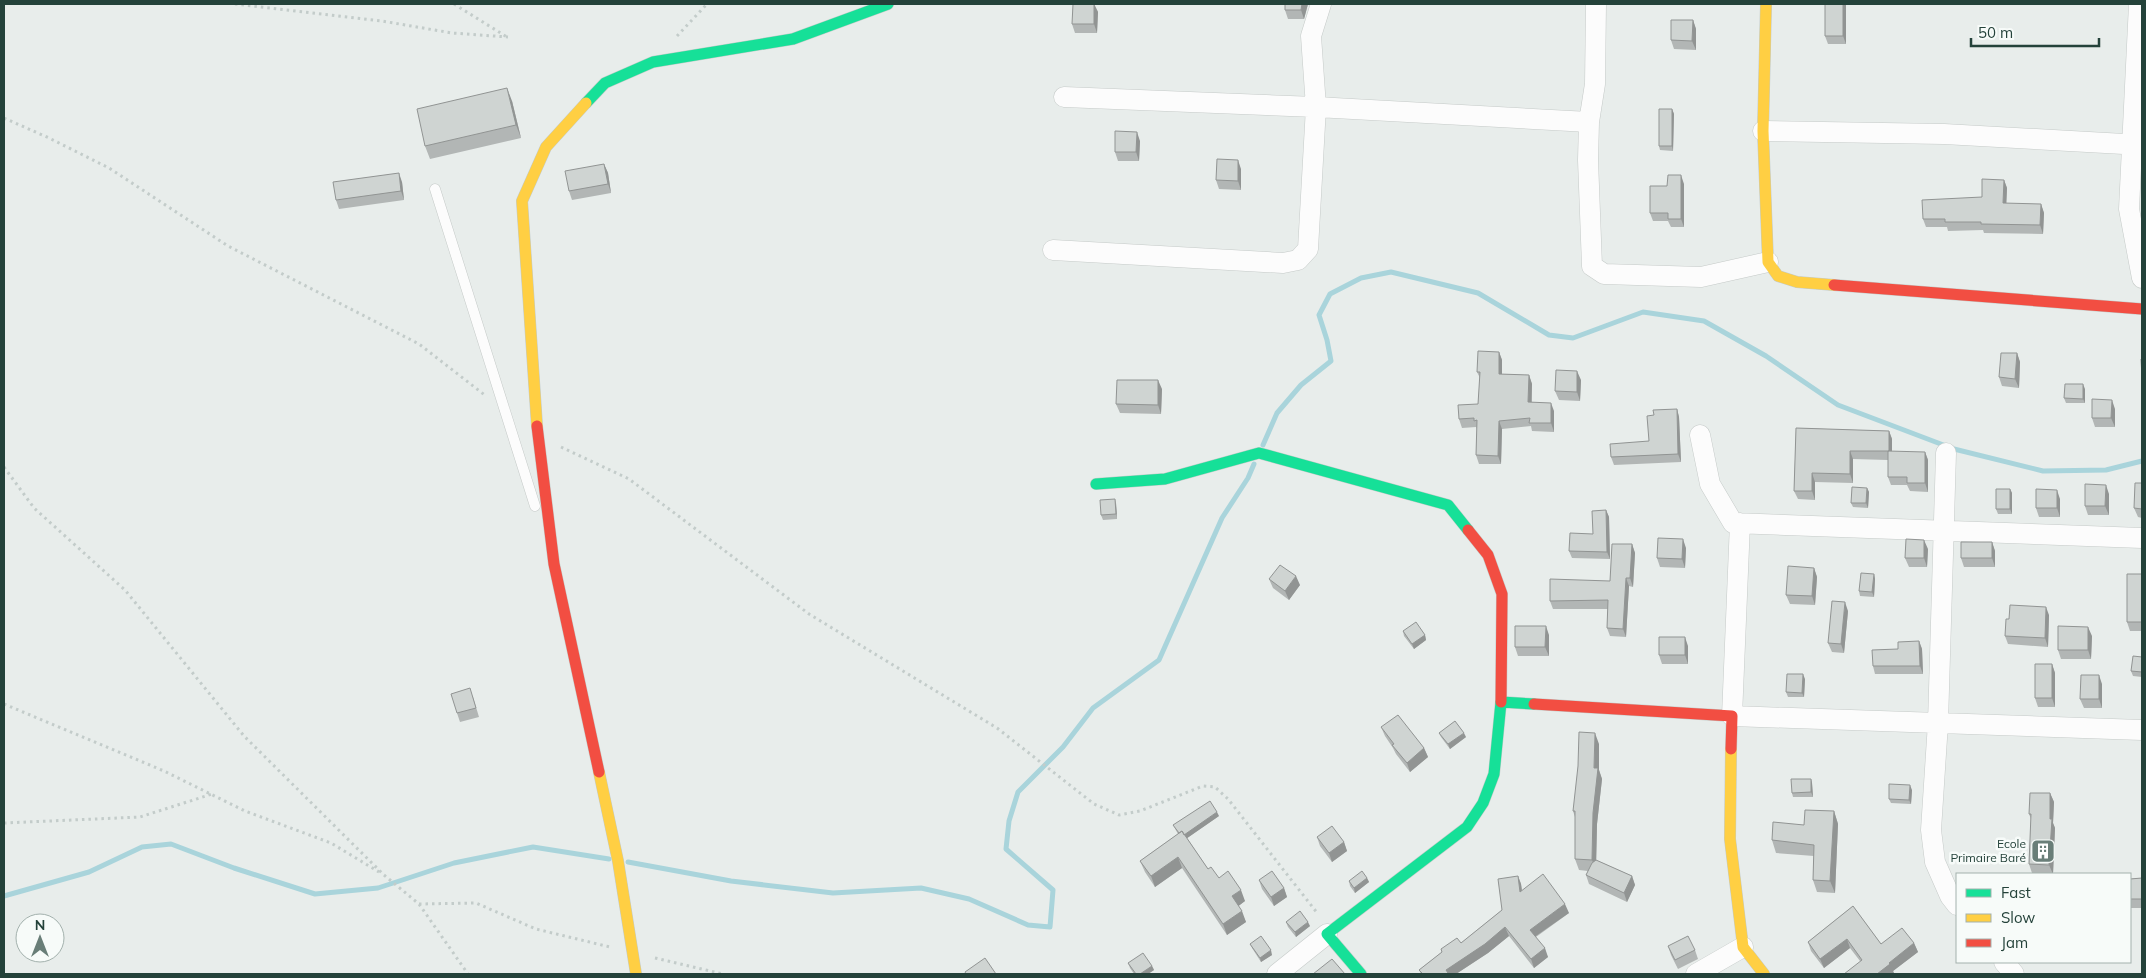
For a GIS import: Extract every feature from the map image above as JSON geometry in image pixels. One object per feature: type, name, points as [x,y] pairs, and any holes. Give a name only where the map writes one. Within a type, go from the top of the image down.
[{"type":"street","points":[[636,974],[618,861],[554,564],[538,436],[522,201],[546,147],[605,82],[653,62],[793,39],[888,4]]},
{"type":"street","points":[[1053,250],[1283,263],[1298,260],[1308,249],[1316,107],[1311,36],[1321,4]]},
{"type":"street","points":[[1596,4],[1595,84],[1589,122],[1588,160],[1592,266],[1604,274],[1701,277],[1768,262]]},
{"type":"street","points":[[1766,4],[1763,130],[1768,262],[1778,276],[1797,282],[2100,308],[2142,308]]},
{"type":"street","points":[[2139,4],[2138,145],[2129,209],[2142,278]]},
{"type":"street","points":[[1064,97],[1316,107],[1589,122]]},
{"type":"street","points":[[1763,130],[1944,134],[2138,145]]},
{"type":"street","points":[[1700,435],[1710,484],[1733,523],[2142,538]]},
{"type":"street","points":[[1096,484],[1165,479],[1259,453],[1448,505],[1488,555],[1502,594],[1501,702],[1494,774],[1483,803],[1467,828],[1329,932],[1277,974]]},
{"type":"street","points":[[1946,454],[1938,723],[1931,830],[1935,862],[1950,896],[1956,903]]},
{"type":"street","points":[[1740,523],[1732,716],[1730,839],[1743,946],[1764,974]]},
{"type":"street","points":[[1501,702],[1732,716],[2142,730]]},
{"type":"street","points":[[1329,932],[1361,974]]},
{"type":"street","points":[[1696,974],[1743,946]]},
{"type":"street","points":[[2005,963],[2014,974]]},
{"type":"lane","points":[[435,189],[503,410],[554,564]]},
{"type":"path","points":[[234,4],[382,21],[452,33],[508,37],[454,4]]},
{"type":"path","points":[[673,40],[707,4]]},
{"type":"path","points":[[4,118],[109,168],[228,246],[419,344],[503,410]]},
{"type":"path","points":[[538,436],[629,479],[809,614],[997,728],[1094,804],[1119,815],[1140,811],[1204,786],[1215,787],[1228,798],[1329,932]]},
{"type":"path","points":[[4,467],[34,508],[126,590],[244,736],[384,875],[419,904],[468,974]]},
{"type":"path","points":[[4,704],[164,771],[245,811],[331,843],[384,875]]},
{"type":"path","points":[[4,823],[140,816],[212,794]]},
{"type":"path","points":[[419,904],[476,903],[536,929],[723,974]]},
{"type":"building","points":[[1073,4],[1094,4],[1094,24],[1072,24]]},
{"type":"building","points":[[1285,4],[1302,4],[1301,10],[1285,10]]},
{"type":"building","points":[[1825,4],[1843,4],[1843,36],[1825,36]]},
{"type":"building","points":[[1671,20],[1693,20],[1692,41],[1671,40]]},
{"type":"building","points":[[507,88],[516,125],[425,146],[417,109]]},
{"type":"building","points":[[1659,109],[1672,109],[1672,146],[1659,146]]},
{"type":"building","points":[[1115,131],[1137,132],[1136,152],[1115,152]]},
{"type":"building","points":[[1217,159],[1238,160],[1238,181],[1216,180]]},
{"type":"building","points":[[604,164],[608,184],[569,191],[565,171]]},
{"type":"building","points":[[399,173],[401,191],[336,200],[333,182]]},
{"type":"building","points":[[1668,175],[1681,175],[1681,219],[1668,219],[1668,213],[1650,213],[1650,186],[1667,186]]},
{"type":"building","points":[[1982,179],[2004,180],[2003,203],[2041,204],[2040,225],[1981,224],[1981,222],[1945,222],[1945,219],[1923,219],[1922,200],[1982,197]]},
{"type":"building","points":[[1478,351],[1499,352],[1499,374],[1529,375],[1528,402],[1551,403],[1551,423],[1529,423],[1530,418],[1499,421],[1498,456],[1476,455],[1477,420],[1474,421],[1474,418],[1459,419],[1458,405],[1478,404],[1480,372],[1477,372]]},
{"type":"building","points":[[2001,353],[2017,353],[2015,379],[1999,377]]},
{"type":"building","points":[[1556,370],[1577,371],[1577,392],[1555,391]]},
{"type":"building","points":[[1117,380],[1158,380],[1158,405],[1116,404]]},
{"type":"building","points":[[2065,384],[2083,384],[2083,399],[2064,398]]},
{"type":"building","points":[[2092,399],[2112,400],[2111,418],[2092,418]]},
{"type":"building","points":[[1677,409],[1678,454],[1611,457],[1610,444],[1649,441],[1647,416],[1654,415],[1653,410]]},
{"type":"building","points":[[1796,428],[1889,431],[1889,451],[1850,451],[1850,474],[1812,473],[1812,491],[1794,491]]},
{"type":"building","points":[[1888,451],[1925,452],[1925,483],[1907,483],[1907,477],[1888,477]]},
{"type":"building","points":[[2135,483],[2142,483],[2142,509],[2134,508]]},
{"type":"building","points":[[2085,484],[2106,485],[2105,506],[2085,506]]},
{"type":"building","points":[[1852,487],[1867,488],[1866,503],[1851,503]]},
{"type":"building","points":[[1996,489],[2010,489],[2010,509],[1996,509]]},
{"type":"building","points":[[2036,489],[2057,490],[2057,508],[2036,508]]},
{"type":"building","points":[[1115,499],[1116,514],[1101,515],[1100,500]]},
{"type":"building","points":[[1606,510],[1607,552],[1569,551],[1570,533],[1593,534],[1592,511]]},
{"type":"building","points":[[1658,538],[1683,539],[1682,559],[1657,558]]},
{"type":"building","points":[[1906,539],[1924,540],[1924,558],[1905,558]]},
{"type":"building","points":[[1961,542],[1992,542],[1992,558],[1961,558]]},
{"type":"building","points":[[1612,544],[1632,544],[1630,578],[1626,578],[1623,629],[1607,628],[1608,600],[1550,601],[1550,579],[1610,581]]},
{"type":"building","points":[[1280,565],[1296,576],[1285,591],[1269,579]]},
{"type":"building","points":[[1788,566],[1814,568],[1812,596],[1786,595]]},
{"type":"building","points":[[1861,573],[1874,574],[1872,592],[1859,591]]},
{"type":"building","points":[[2127,574],[2142,574],[2142,622],[2127,622]]},
{"type":"building","points":[[1832,601],[1845,602],[1841,644],[1828,643]]},
{"type":"building","points":[[2010,605],[2046,607],[2045,638],[2005,636],[2006,619],[2009,619]]},
{"type":"building","points":[[1416,622],[1425,635],[1412,644],[1403,631]]},
{"type":"building","points":[[1515,626],[1546,626],[1545,647],[1515,647]]},
{"type":"building","points":[[2058,626],[2088,627],[2088,650],[2058,650]]},
{"type":"building","points":[[1659,637],[1685,637],[1685,655],[1659,655]]},
{"type":"building","points":[[1919,641],[1920,666],[1873,666],[1872,650],[1898,649],[1898,642]]},
{"type":"building","points":[[2133,656],[2142,657],[2142,672],[2131,671]]},
{"type":"building","points":[[2035,664],[2052,664],[2052,698],[2035,698]]},
{"type":"building","points":[[1787,674],[1803,674],[1802,693],[1786,692]]},
{"type":"building","points":[[2081,675],[2099,675],[2099,699],[2080,699]]},
{"type":"building","points":[[470,688],[476,708],[457,713],[451,694]]},
{"type":"building","points":[[1398,715],[1424,748],[1407,763],[1392,745],[1394,744],[1381,727]]},
{"type":"building","points":[[1455,721],[1464,733],[1448,744],[1439,733]]},
{"type":"building","points":[[1579,732],[1595,733],[1594,768],[1598,768],[1593,813],[1592,860],[1575,859],[1575,811],[1573,811],[1578,766]]},
{"type":"building","points":[[1791,779],[1811,779],[1811,792],[1792,793]]},
{"type":"building","points":[[1889,784],[1910,785],[1909,800],[1889,799]]},
{"type":"building","points":[[2030,793],[2050,793],[2050,819],[2052,819],[2049,865],[2029,864]]},
{"type":"building","points":[[1210,801],[1217,812],[1184,835],[1182,831],[1179,833],[1173,825]]},
{"type":"building","points":[[1805,810],[1834,811],[1830,881],[1813,880],[1814,845],[1772,840],[1773,822],[1804,825]]},
{"type":"building","points":[[1332,826],[1344,842],[1329,853],[1317,837]]},
{"type":"building","points":[[1182,831],[1208,869],[1211,867],[1219,878],[1228,871],[1241,890],[1232,896],[1242,911],[1223,924],[1178,857],[1151,876],[1140,861]]},
{"type":"building","points":[[1596,860],[1632,876],[1624,893],[1586,875],[1592,863]]},
{"type":"building","points":[[1272,871],[1284,888],[1271,897],[1259,880]]},
{"type":"building","points":[[1362,871],[1367,878],[1354,888],[1349,881]]},
{"type":"building","points":[[1543,874],[1565,904],[1530,930],[1545,948],[1531,959],[1505,927],[1485,944],[1446,970],[1448,973],[1446,974],[1423,974],[1419,970],[1442,952],[1441,949],[1457,938],[1461,943],[1502,910],[1498,879],[1518,876],[1520,892]]},
{"type":"building","points":[[2142,878],[2142,899],[2131,899],[2131,879]]},
{"type":"building","points":[[1853,906],[1881,944],[1902,928],[1914,943],[1877,974],[1844,974],[1862,960],[1847,939],[1820,959],[1808,942]]},
{"type":"building","points":[[1300,911],[1308,922],[1295,932],[1286,922]]},
{"type":"building","points":[[1261,936],[1271,950],[1260,958],[1250,944]]},
{"type":"building","points":[[1688,936],[1695,950],[1675,960],[1668,946]]},
{"type":"building","points":[[1143,953],[1152,966],[1140,974],[1136,974],[1128,963]]},
{"type":"building","points":[[985,958],[996,974],[966,974],[965,972]]},
{"type":"building","points":[[1332,959],[1345,974],[1313,974]]},
{"type":"waterway","points":[[1263,445],[1277,413],[1301,385],[1331,361],[1319,315],[1330,294],[1361,278],[1391,272],[1478,293],[1549,335],[1573,338],[1643,312],[1704,321],[1766,356],[1838,405],[1954,449],[2043,471],[2106,470],[2142,461]]},
{"type":"waterway","points":[[628,862],[731,881],[833,893],[921,888],[969,899],[1028,925],[1050,927],[1053,890],[1006,849],[1009,821],[1018,792],[1063,747],[1093,708],[1159,660],[1222,518],[1248,478],[1254,464]]},
{"type":"waterway","points":[[4,896],[89,872],[142,847],[171,844],[234,868],[315,894],[378,888],[454,863],[533,847],[609,859]]},
{"type":"traffic: fast","points":[[586,103],[605,83],[653,62],[793,39],[888,4]]},
{"type":"traffic: fast","points":[[1096,484],[1165,479],[1259,453],[1448,505],[1468,530]]},
{"type":"traffic: fast","points":[[1361,974],[1327,934],[1467,827],[1483,803],[1494,774],[1501,702],[1534,704]]},
{"type":"traffic: slow","points":[[1766,4],[1763,131],[1768,262],[1778,276],[1797,282],[1834,285]]},
{"type":"traffic: slow","points":[[537,426],[522,201],[546,147],[586,103]]},
{"type":"traffic: slow","points":[[1731,749],[1730,839],[1743,947],[1764,974]]},
{"type":"traffic: slow","points":[[599,772],[618,861],[636,974]]},
{"type":"traffic: jam","points":[[1834,285],[2142,309]]},
{"type":"traffic: jam","points":[[537,426],[554,564],[599,772]]},
{"type":"traffic: jam","points":[[1468,530],[1488,555],[1502,594],[1501,702]]},
{"type":"traffic: jam","points":[[1534,704],[1732,716],[1731,749]]},
{"type":"place","name":"Ecole Primaire Baré","points":[[2043,851]]}]
